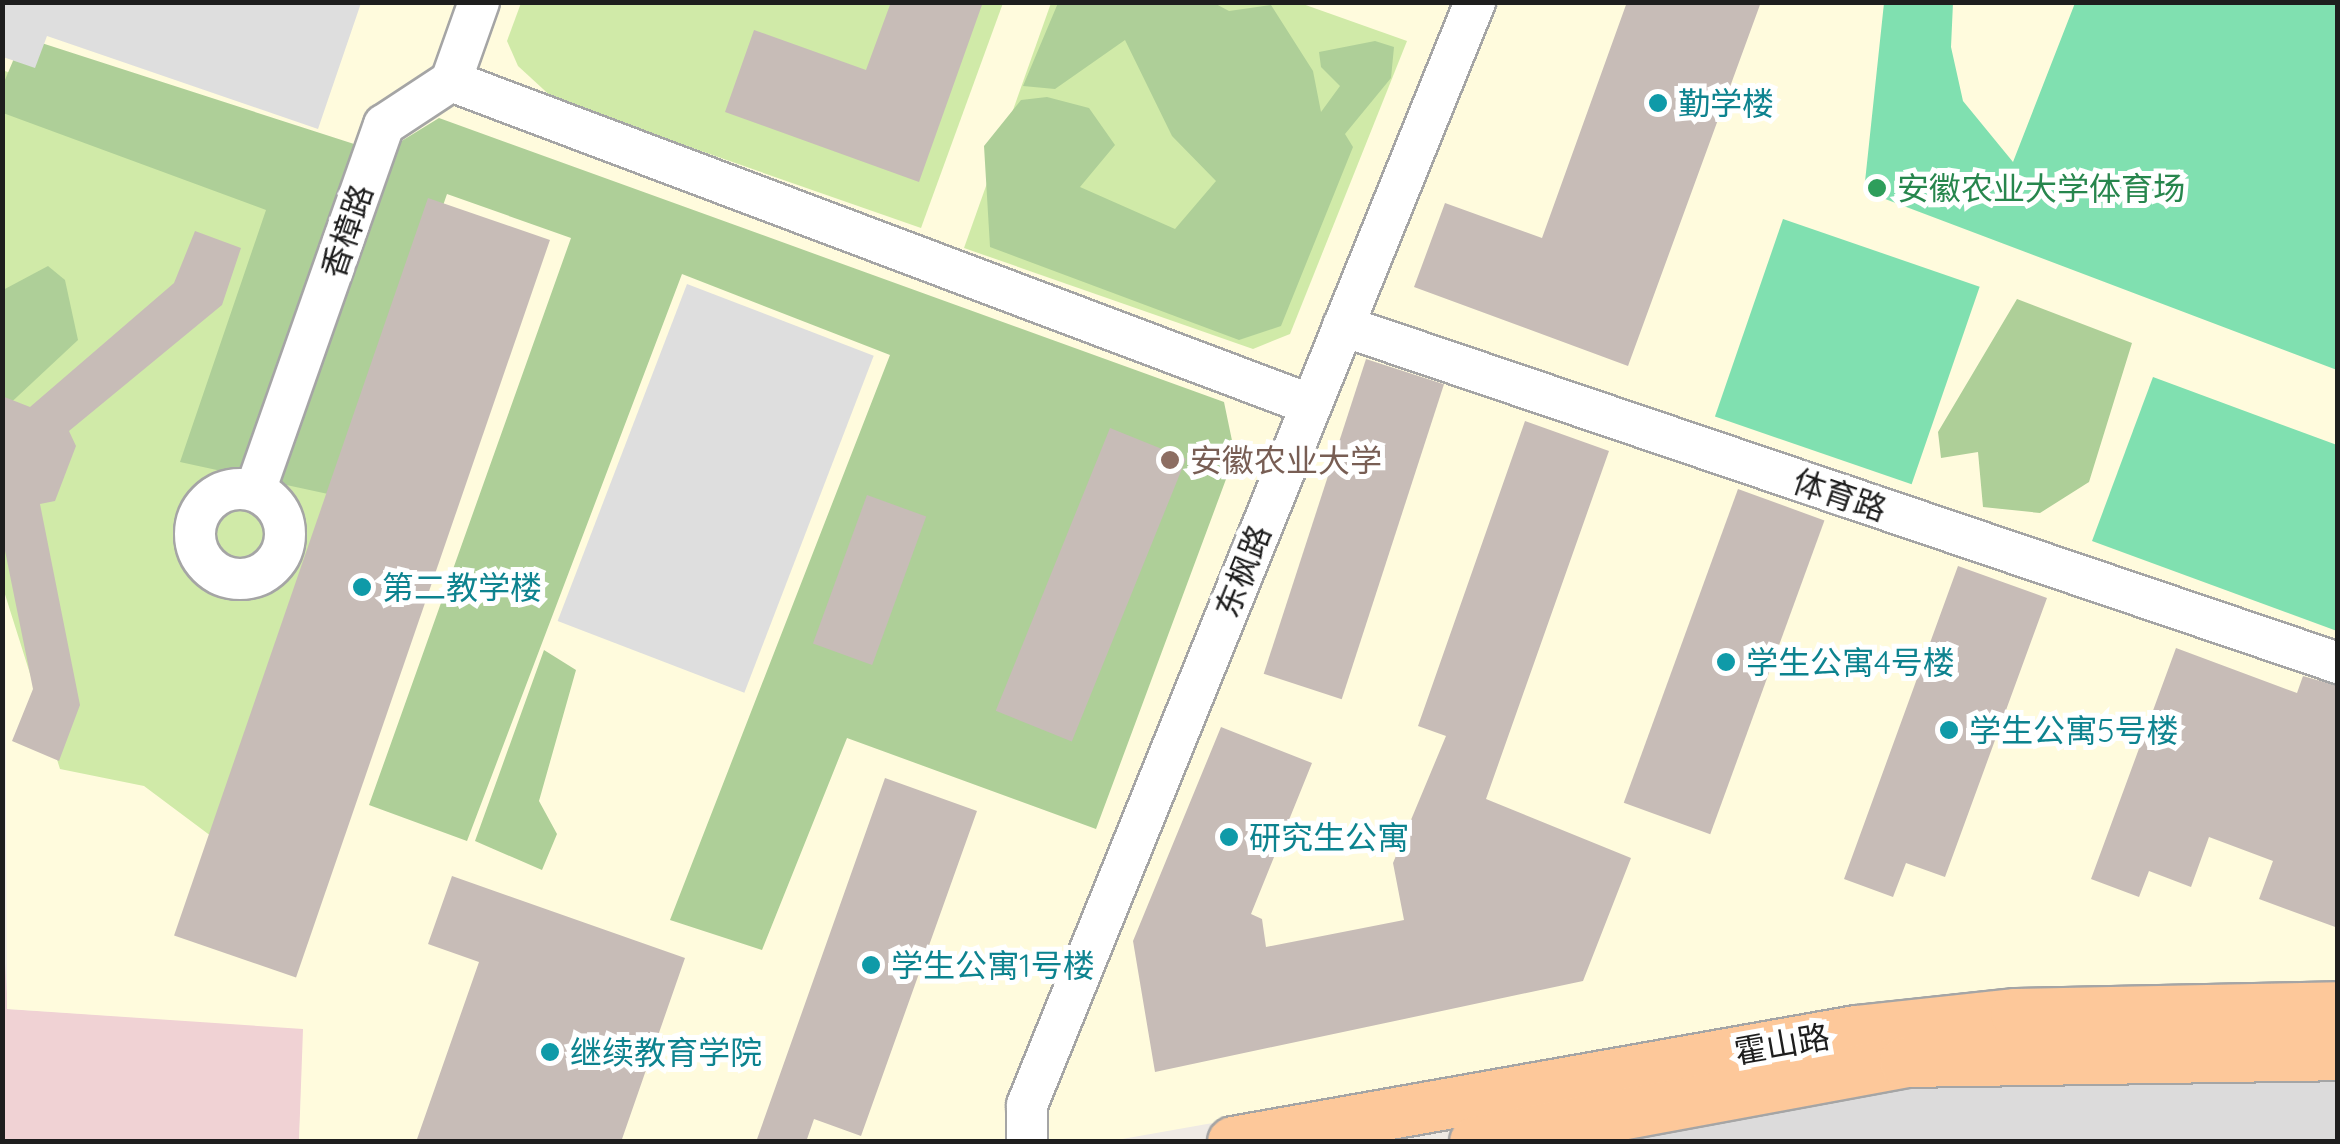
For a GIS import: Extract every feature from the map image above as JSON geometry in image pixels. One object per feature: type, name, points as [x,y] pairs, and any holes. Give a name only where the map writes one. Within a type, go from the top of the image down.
[{"type":"main road","name":"霍山路","points":[[1234,1142],[1856,1032],[2016,1014],[2338,1007]]},
{"type":"main road","name":"霍山路","points":[[1476,1142],[1905,1062],[2338,1055]]},
{"type":"street","points":[[480,2],[451,82],[1311,405]]},
{"type":"street","name":"东枫路","points":[[1027,1142],[1026,1105],[1475,2]]},
{"type":"street","name":"香樟路","points":[[255,491],[384,125],[451,82]]},
{"type":"street","name":"体育路","points":[[1343,326],[2338,663]]},
{"type":"shaded area","points":[[3,2],[361,3],[318,129],[47,36],[35,68],[3,57]]},
{"type":"shaded area","name":"安徽农业大学","points":[[2,3],[2337,3],[2337,986],[1848,1011],[1111,1141],[299,1141],[303,1029],[7,1009]]},
{"type":"shaded area","points":[[687,284],[874,356],[744,693],[558,621]]},
{"type":"shaded area","points":[[2,918],[8,1009],[304,1028],[299,1141],[3,1141]]},
{"type":"shaded area","points":[[2337,1055],[2337,1141],[1475,1142],[1905,1062]]},
{"type":"green space","points":[[521,3],[1003,3],[921,228],[555,100],[518,66],[507,41]]},
{"type":"green space","points":[[1051,3],[1300,3],[1407,41],[1290,334],[1253,349],[964,248]]},
{"type":"green space","points":[[1058,3],[1214,3],[1229,11],[1271,5],[1313,71],[1321,112],[1340,86],[1321,67],[1319,52],[1375,41],[1394,47],[1391,78],[1345,134],[1353,147],[1281,326],[1239,340],[990,247],[984,146],[1021,100],[1047,97],[1089,108],[1115,145],[1080,187],[1175,229],[1216,181],[1172,136],[1125,40],[1055,89],[1023,86]]},
{"type":"green space","points":[[1884,3],[1953,3],[1951,47],[1963,101],[2013,162],[2075,3],[2337,3],[2337,370],[1864,191]]},
{"type":"green space","points":[[23,37],[382,153],[439,118],[1224,402],[1235,455],[1096,829],[847,738],[762,950],[670,920],[890,355],[682,274],[467,841],[369,805],[571,238],[447,194],[342,497],[180,462],[266,210],[3,113],[2,87]]},
{"type":"green space","points":[[2,70],[446,224],[231,851],[144,786],[60,769],[3,588]]},
{"type":"green space","points":[[1783,219],[1980,287],[1912,484],[1715,417]]},
{"type":"green space","points":[[48,266],[65,280],[78,340],[3,410],[3,290]]},
{"type":"green space","points":[[2017,299],[2132,343],[2089,482],[2040,513],[1983,507],[1978,452],[1941,458],[1938,432]]},
{"type":"green space","points":[[2153,377],[2337,445],[2337,631],[2092,541]]},
{"type":"green space","points":[[544,650],[576,670],[539,801],[557,834],[542,870],[475,841]]},
{"type":"building","points":[[891,2],[983,2],[919,182],[725,112],[754,30],[866,70]]},
{"type":"building","name":"勤学楼","points":[[1627,2],[1761,2],[1628,366],[1414,287],[1445,203],[1542,238]]},
{"type":"building","name":"第二教学楼","points":[[428,198],[550,240],[296,978],[174,936]]},
{"type":"building","points":[[195,231],[241,248],[222,305],[69,431],[76,446],[55,501],[40,504],[80,705],[59,761],[12,741],[33,689],[2,536],[2,396],[30,407],[174,283]]},
{"type":"building","points":[[1366,359],[1444,384],[1342,699],[1264,674]]},
{"type":"building","points":[[1525,421],[1609,451],[1486,799],[1631,858],[1583,981],[1155,1072],[1133,941],[1221,727],[1312,763],[1251,914],[1262,919],[1266,947],[1404,920],[1393,863],[1446,736],[1418,726]]},
{"type":"building","points":[[1110,428],[1186,459],[1072,742],[996,711]]},
{"type":"building","name":"学生公寓4号楼","points":[[1738,489],[1824,520],[1710,834],[1624,803]]},
{"type":"building","points":[[867,495],[926,517],[872,665],[813,643]]},
{"type":"building","name":"学生公寓5号楼","points":[[1958,566],[2047,598],[1945,877],[1906,863],[1893,897],[1844,879]]},
{"type":"building","points":[[2176,648],[2297,693],[2303,676],[2338,686],[2338,928],[2259,899],[2273,861],[2209,837],[2191,887],[2149,871],[2139,897],[2091,879]]},
{"type":"building","name":"学生公寓1号楼","points":[[885,778],[977,811],[861,1136],[814,1119],[806,1142],[756,1142]]},
{"type":"building","name":"继续教育学院","points":[[452,876],[685,958],[621,1142],[416,1142],[479,962],[428,944]]},
{"type":"place","name":"勤学楼","points":[[1658,103]]},
{"type":"place","name":"安徽农业大学体育场","points":[[1877,188]]},
{"type":"place","name":"安徽农业大学","points":[[1170,460]]},
{"type":"place","name":"第二教学楼","points":[[362,587]]},
{"type":"place","name":"学生公寓4号楼","points":[[1726,662]]},
{"type":"place","name":"学生公寓5号楼","points":[[1949,730]]},
{"type":"place","name":"研究生公寓","points":[[1229,837]]},
{"type":"place","name":"学生公寓1号楼","points":[[871,965]]},
{"type":"place","name":"继续教育学院","points":[[550,1052]]}]
